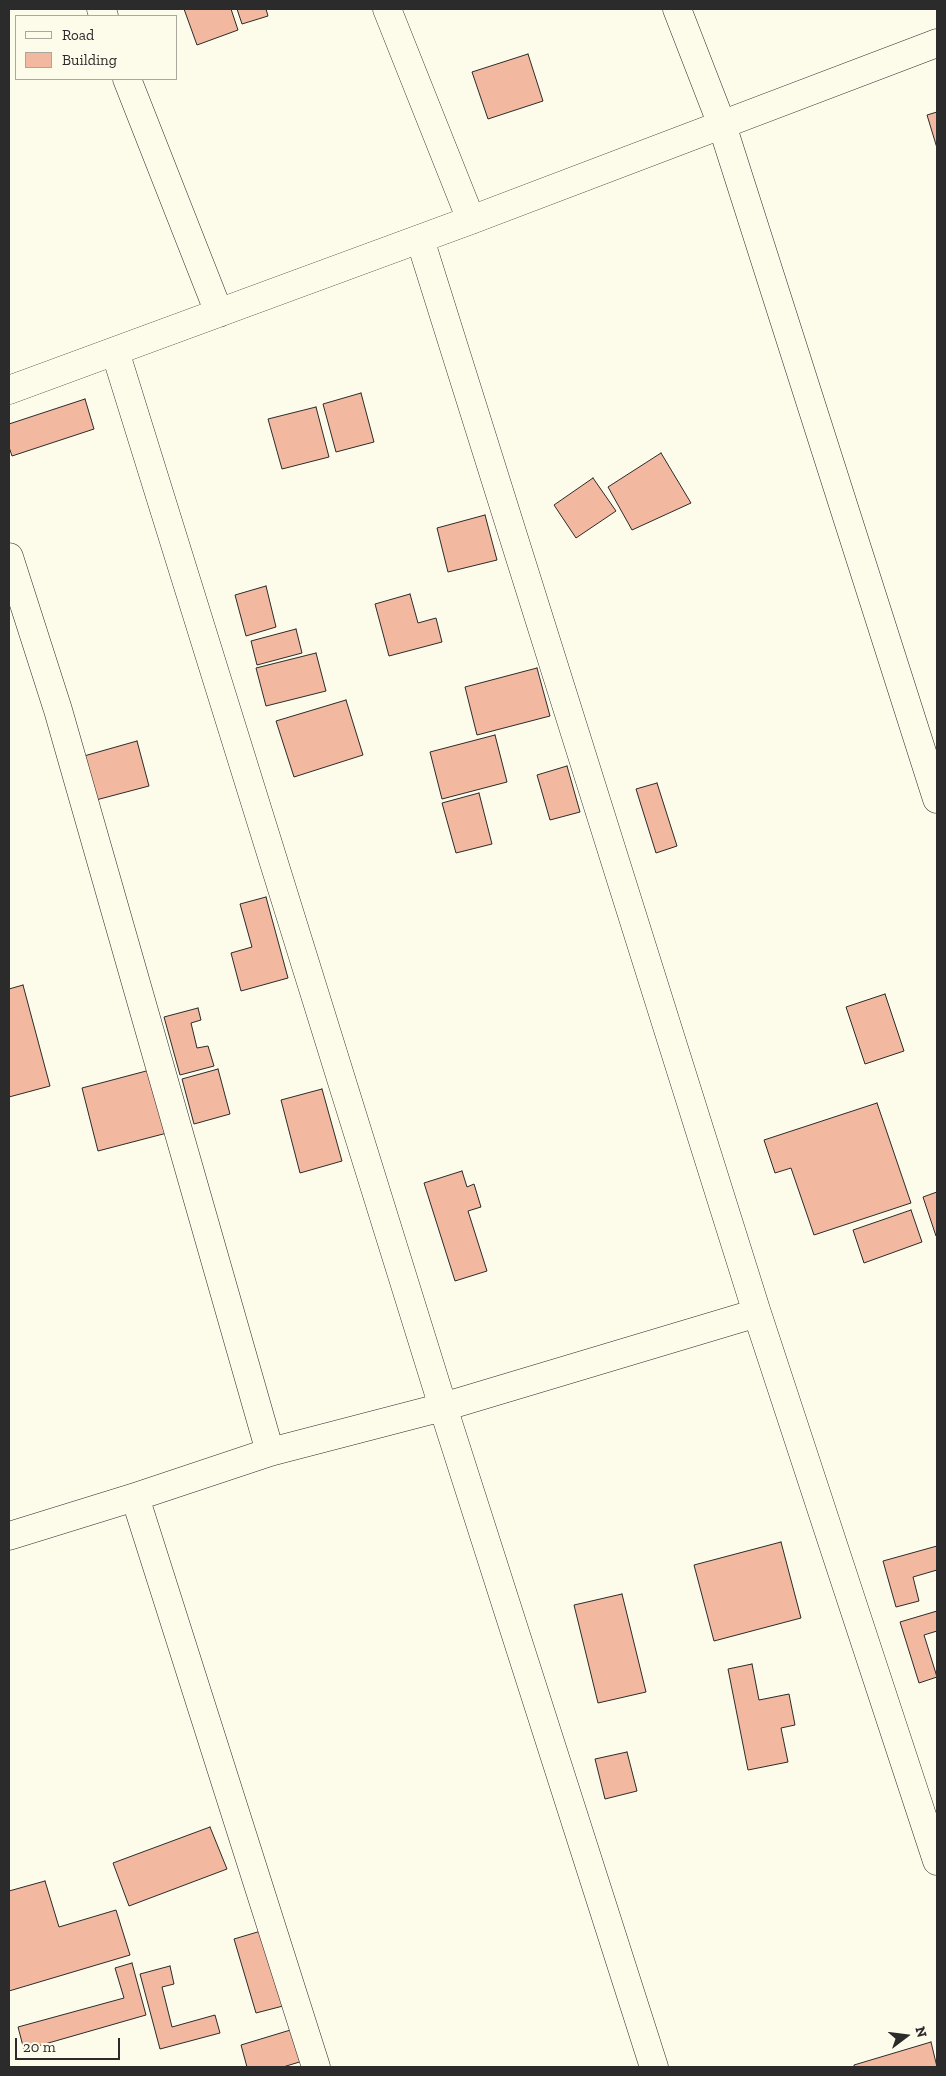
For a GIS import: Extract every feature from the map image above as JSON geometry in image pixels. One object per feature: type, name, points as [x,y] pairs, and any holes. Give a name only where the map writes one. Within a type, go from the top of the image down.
[{"type":"street","points":[[387,9],[471,220]]},
{"type":"street","points":[[677,9],[722,125],[937,799]]},
{"type":"street","points":[[9,390],[471,220],[937,43]]},
{"type":"street","points":[[127,80],[219,313]]},
{"type":"street","points":[[420,239],[757,1313],[937,1861]]},
{"type":"street","points":[[115,351],[443,1407],[654,2067]]},
{"type":"street","points":[[9,557],[64,729],[270,1452]]},
{"type":"street","points":[[9,1536],[135,1498],[270,1452],[443,1407],[757,1313]]},
{"type":"street","points":[[135,1498],[316,2067]]},
{"type":"building","points":[[184,9],[231,9],[238,30],[197,45]]},
{"type":"building","points":[[237,9],[266,9],[268,16],[242,24]]},
{"type":"building","points":[[528,54],[543,101],[488,119],[472,72]]},
{"type":"building","points":[[937,112],[937,148],[927,115]]},
{"type":"building","points":[[361,393],[374,442],[336,452],[323,404]]},
{"type":"building","points":[[85,399],[94,429],[12,456],[9,447],[9,424]]},
{"type":"building","points":[[316,407],[329,457],[282,469],[268,419]]},
{"type":"building","points":[[661,453],[691,503],[632,530],[608,487]]},
{"type":"building","points":[[593,478],[616,511],[576,538],[554,505]]},
{"type":"building","points":[[485,515],[497,560],[448,572],[437,528]]},
{"type":"building","points":[[266,586],[276,627],[246,636],[235,595]]},
{"type":"building","points":[[410,594],[418,623],[436,618],[442,642],[389,656],[375,604]]},
{"type":"building","points":[[296,629],[302,653],[257,665],[251,641]]},
{"type":"building","points":[[316,653],[326,691],[266,706],[256,668]]},
{"type":"building","points":[[537,668],[550,716],[477,735],[465,687]]},
{"type":"building","points":[[346,700],[363,755],[294,777],[276,721]]},
{"type":"building","points":[[495,735],[507,782],[442,799],[430,752]]},
{"type":"building","points":[[137,741],[149,786],[96,800],[84,756]]},
{"type":"building","points":[[567,766],[580,812],[550,820],[537,775]]},
{"type":"building","points":[[657,783],[677,846],[656,853],[636,789]]},
{"type":"building","points":[[479,793],[492,844],[456,853],[442,803]]},
{"type":"building","points":[[266,897],[288,978],[241,991],[231,953],[252,947],[240,904]]},
{"type":"building","points":[[23,985],[50,1086],[9,1097],[9,989]]},
{"type":"building","points":[[885,994],[904,1051],[865,1064],[846,1007]]},
{"type":"building","points":[[198,1008],[201,1020],[191,1023],[197,1048],[208,1046],[214,1066],[180,1075],[164,1017]]},
{"type":"building","points":[[218,1069],[230,1114],[194,1124],[182,1079]]},
{"type":"building","points":[[150,1070],[167,1133],[98,1151],[82,1088]]},
{"type":"building","points":[[322,1089],[342,1161],[300,1173],[281,1100]]},
{"type":"building","points":[[877,1103],[911,1203],[814,1235],[791,1168],[775,1173],[764,1140]]},
{"type":"building","points":[[462,1171],[467,1187],[474,1184],[481,1207],[468,1211],[487,1271],[455,1281],[424,1183]]},
{"type":"building","points":[[937,1192],[937,1236],[936,1236],[923,1197]]},
{"type":"building","points":[[911,1210],[922,1242],[864,1263],[853,1230]]},
{"type":"building","points":[[781,1542],[801,1618],[714,1641],[694,1565]]},
{"type":"building","points":[[937,1546],[937,1570],[913,1577],[919,1601],[896,1607],[883,1561]]},
{"type":"building","points":[[622,1594],[646,1692],[598,1703],[574,1605]]},
{"type":"building","points":[[937,1611],[937,1631],[924,1635],[937,1677],[919,1683],[900,1622]]},
{"type":"building","points":[[752,1664],[759,1700],[789,1694],[795,1725],[781,1728],[788,1762],[748,1770],[728,1669]]},
{"type":"building","points":[[627,1752],[637,1791],[605,1799],[595,1759]]},
{"type":"building","points":[[210,1827],[227,1869],[129,1906],[113,1863]]},
{"type":"building","points":[[45,1881],[59,1927],[116,1910],[130,1955],[9,1991],[9,1891]]},
{"type":"building","points":[[261,1931],[283,2006],[256,2013],[234,1939]]},
{"type":"building","points":[[132,1963],[146,2015],[24,2050],[18,2027],[124,1998],[115,1968]]},
{"type":"building","points":[[170,1966],[174,1984],[162,1987],[172,2027],[215,2015],[220,2033],[160,2049],[140,1974]]},
{"type":"building","points":[[297,2028],[306,2060],[283,2067],[247,2067],[241,2045]]},
{"type":"building","points":[[931,2042],[937,2067],[854,2067],[854,2065]]}]
